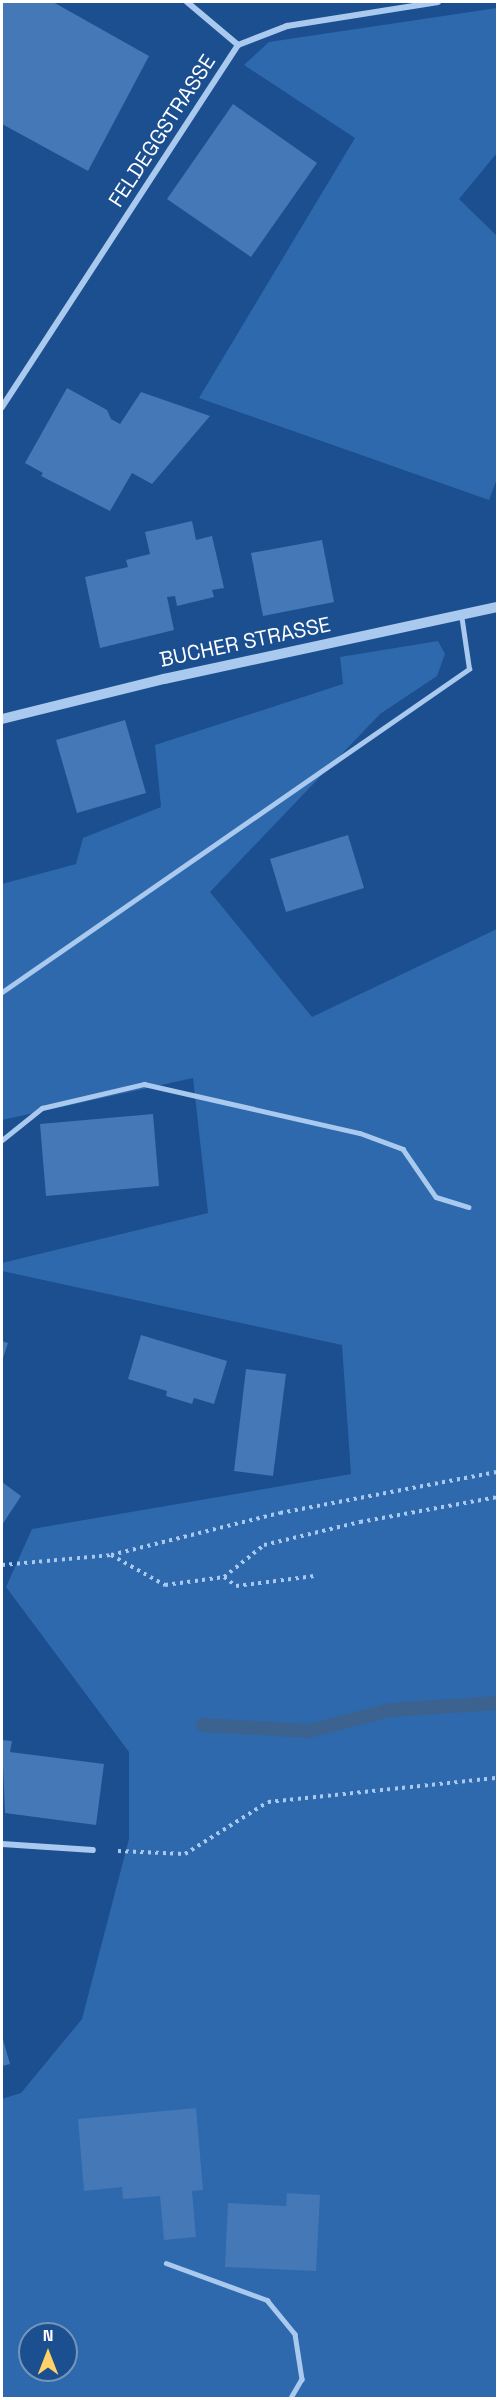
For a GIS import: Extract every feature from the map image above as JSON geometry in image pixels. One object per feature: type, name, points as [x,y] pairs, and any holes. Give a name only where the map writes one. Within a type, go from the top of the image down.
[{"type":"street","points":[[187,2],[238,45]]},
{"type":"street","name":"FELDEGGSTRASSE","points":[[2,406],[238,45],[287,26],[438,2]]},
{"type":"street","name":"BUCHER STRASSE","points":[[2,719],[498,607]]},
{"type":"street","points":[[2,1844],[93,1850]]},
{"type":"lane","points":[[2,992],[470,669],[461,615]]},
{"type":"lane","points":[[2,1140],[42,1108],[144,1084],[360,1133],[403,1149],[436,1197],[468,1207]]},
{"type":"lane","points":[[166,2263],[267,2300],[295,2334],[302,2379],[291,2398]]},
{"type":"path","points":[[2,1565],[111,1556],[280,1513],[498,1472]]},
{"type":"path","points":[[111,1556],[165,1585],[224,1577],[264,1545],[360,1522],[498,1497]]},
{"type":"path","points":[[224,1577],[236,1586],[314,1576]]},
{"type":"path","points":[[93,1850],[185,1854],[268,1802],[498,1778]]},
{"type":"shaded area","points":[[497,8],[497,153],[459,199],[497,236],[498,476],[489,500],[199,398],[355,138],[244,65],[269,42]]},
{"type":"shaded area","points":[[438,641],[445,654],[437,676],[380,714],[210,892],[312,1017],[497,929],[497,2398],[2,2398],[2,2099],[21,2093],[82,2019],[129,1839],[129,1752],[6,1587],[32,1529],[351,1474],[342,1345],[2,1271],[2,1263],[208,1213],[193,1078],[2,1120],[2,884],[76,864],[83,838],[161,807],[155,745],[343,684],[340,657]]},
{"type":"building","points":[[2,2],[53,2],[149,56],[88,171],[2,124]]},
{"type":"building","points":[[233,104],[317,163],[251,257],[167,199]]},
{"type":"building","points":[[67,388],[107,410],[111,419],[120,424],[141,392],[210,416],[152,484],[132,473],[110,511],[41,476],[43,473],[25,463]]},
{"type":"building","points":[[192,521],[196,540],[212,536],[224,588],[212,590],[214,597],[177,606],[175,596],[167,597],[174,630],[100,648],[85,577],[128,567],[126,560],[150,554],[145,532]]},
{"type":"building","points":[[322,540],[334,602],[263,616],[251,553]]},
{"type":"building","points":[[125,720],[146,793],[77,813],[56,740]]},
{"type":"building","points":[[348,835],[364,888],[286,912],[270,859]]},
{"type":"building","points":[[153,1114],[159,1186],[46,1196],[40,1124]]},
{"type":"building","points":[[141,1335],[227,1361],[214,1404],[194,1398],[192,1404],[166,1396],[167,1391],[128,1379]]},
{"type":"building","points":[[2,1341],[8,1343],[2,1361]]},
{"type":"building","points":[[246,1369],[286,1374],[273,1476],[234,1471]]},
{"type":"building","points":[[2,1482],[21,1496],[2,1525]]},
{"type":"building","points":[[2,1740],[12,1741],[10,1752],[104,1764],[96,1825],[5,1813]]},
{"type":"building","points":[[2,2036],[10,2064],[2,2066]]},
{"type":"building","points":[[196,2108],[203,2190],[192,2191],[196,2237],[164,2240],[160,2196],[123,2199],[122,2187],[84,2191],[78,2119]]},
{"type":"building","points":[[287,2193],[320,2195],[316,2271],[225,2267],[228,2203],[286,2206]]},
{"type":"waterway","points":[[203,1725],[309,1731],[390,1710],[498,1703]]}]
